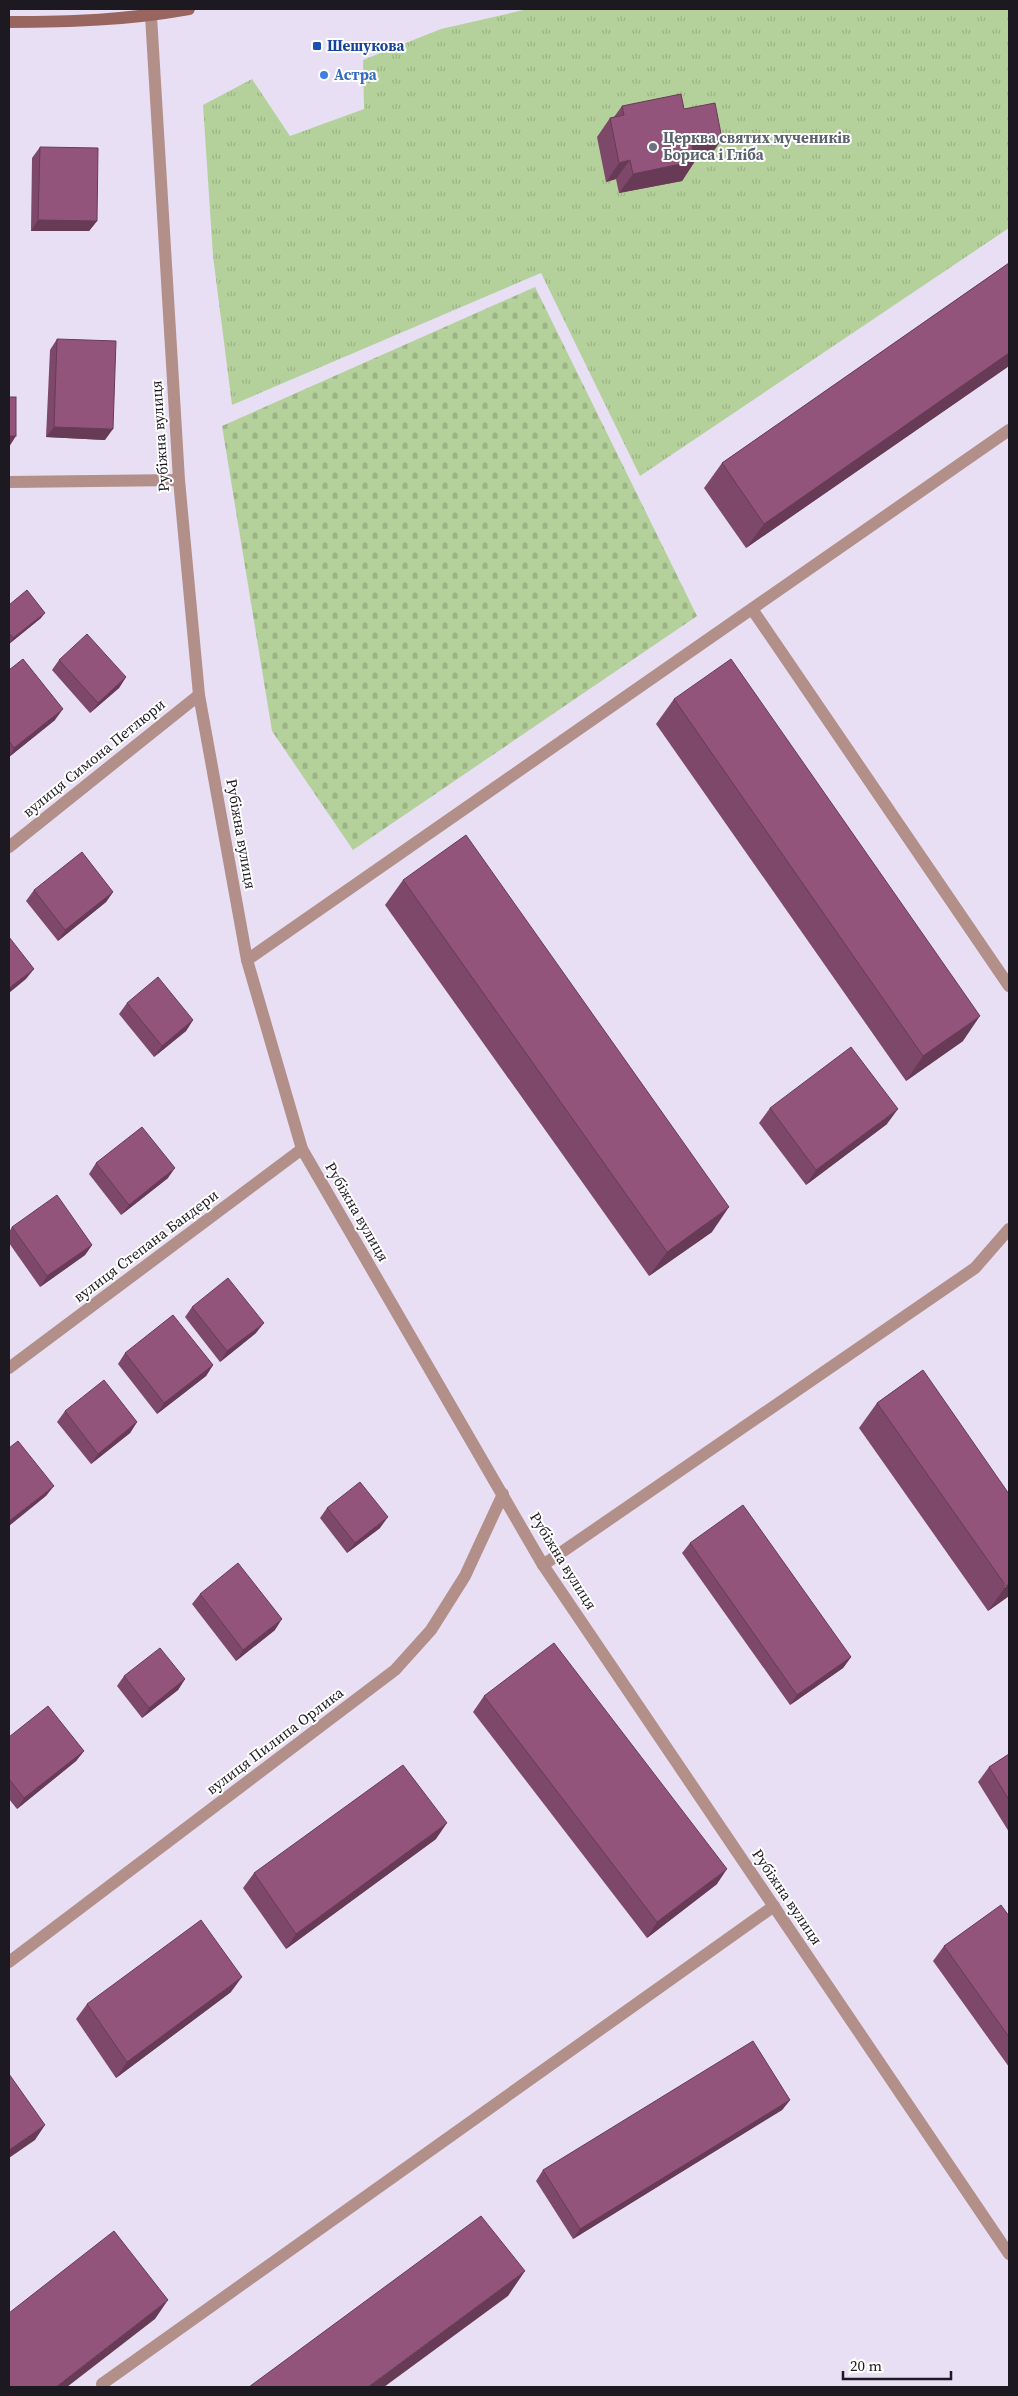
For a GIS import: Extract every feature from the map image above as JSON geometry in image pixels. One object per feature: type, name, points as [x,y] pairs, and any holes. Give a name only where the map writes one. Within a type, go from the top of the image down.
[{"type":"main road","points":[[9,22],[79,22],[151,16],[188,9]]},
{"type":"street","name":"Рубіжна вулиця","points":[[151,16],[179,480],[199,695],[246,960],[302,1149],[543,1565],[1009,2254]]},
{"type":"street","points":[[246,960],[1009,430]]},
{"type":"street","points":[[9,482],[179,480]]},
{"type":"street","points":[[752,609],[1009,986]]},
{"type":"street","name":"вулиця Симона Петлюри","points":[[9,847],[199,695]]},
{"type":"street","name":"вулиця Степана Бандери","points":[[9,1368],[302,1149]]},
{"type":"street","points":[[543,1565],[975,1268],[1009,1229]]},
{"type":"street","name":"вулиця Пилипа Орлика","points":[[9,1962],[395,1670],[431,1630],[465,1576],[503,1494]]},
{"type":"street","points":[[102,2384],[774,1906]]},
{"type":"green space","points":[[528,9],[1009,9],[1009,228],[640,476],[541,273],[232,405],[213,256],[203,105],[252,79],[290,136],[364,109],[363,60],[441,29]]},
{"type":"green space","points":[[535,287],[697,616],[353,850],[272,731],[222,426]]},
{"type":"building","name":"Церква святих мучеників Бориса і Гліба","points":[[681,94],[684,109],[715,103],[722,139],[692,145],[695,161],[633,174],[630,160],[619,163],[610,118],[624,115],[622,106]]},
{"type":"building","points":[[40,147],[98,148],[97,221],[38,220]]},
{"type":"building","points":[[1009,263],[1009,353],[764,524],[722,463]]},
{"type":"building","points":[[57,339],[116,341],[113,429],[54,427]]},
{"type":"building","points":[[9,397],[16,397],[16,436],[9,436]]},
{"type":"building","points":[[27,590],[45,613],[13,638],[9,633],[9,605]]},
{"type":"building","points":[[87,634],[126,677],[98,703],[59,660]]},
{"type":"building","points":[[23,659],[63,709],[14,748],[9,741],[9,670]]},
{"type":"building","points":[[731,659],[980,1016],[923,1056],[674,699]]},
{"type":"building","points":[[466,835],[729,1207],[667,1252],[403,880]]},
{"type":"building","points":[[82,852],[113,892],[65,930],[34,890]]},
{"type":"building","points":[[9,937],[34,969],[9,988]]},
{"type":"building","points":[[158,977],[193,1020],[162,1046],[127,1003]]},
{"type":"building","points":[[851,1047],[898,1109],[816,1170],[770,1108]]},
{"type":"building","points":[[142,1127],[175,1168],[129,1205],[96,1163]]},
{"type":"building","points":[[57,1195],[92,1245],[47,1276],[12,1227]]},
{"type":"building","points":[[228,1278],[264,1323],[227,1351],[192,1307]]},
{"type":"building","points":[[173,1315],[213,1365],[164,1403],[125,1353]]},
{"type":"building","points":[[923,1370],[1009,1494],[1009,1584],[1006,1586],[877,1403]]},
{"type":"building","points":[[104,1380],[137,1422],[98,1454],[65,1411]]},
{"type":"building","points":[[18,1441],[54,1486],[9,1521],[9,1448]]},
{"type":"building","points":[[360,1482],[388,1517],[355,1543],[327,1508]]},
{"type":"building","points":[[743,1505],[851,1657],[797,1695],[690,1543]]},
{"type":"building","points":[[238,1563],[282,1619],[243,1650],[200,1594]]},
{"type":"building","points":[[554,1643],[727,1869],[657,1922],[484,1696]]},
{"type":"building","points":[[160,1648],[185,1679],[149,1708],[124,1676]]},
{"type":"building","points":[[48,1706],[84,1751],[24,1798],[9,1779],[9,1737]]},
{"type":"building","points":[[1009,1754],[1009,1800],[989,1767]]},
{"type":"building","points":[[403,1765],[447,1823],[296,1934],[254,1873]]},
{"type":"building","points":[[1001,1905],[1009,1916],[1009,2037],[944,1946]]},
{"type":"building","points":[[201,1920],[242,1977],[127,2062],[87,2004]]},
{"type":"building","points":[[753,2041],[790,2100],[580,2229],[543,2170]]},
{"type":"building","points":[[9,2074],[45,2125],[9,2150]]},
{"type":"building","points":[[481,2216],[525,2271],[368,2387],[249,2387]]},
{"type":"building","points":[[114,2231],[168,2300],[56,2387],[9,2387],[9,2313]]},
{"type":"place","name":"Шешукова","points":[[317,46]]},
{"type":"place","name":"Астра","points":[[324,75]]},
{"type":"place","name":"Церква святих мучеників Бориса і Гліба","points":[[653,147]]}]
